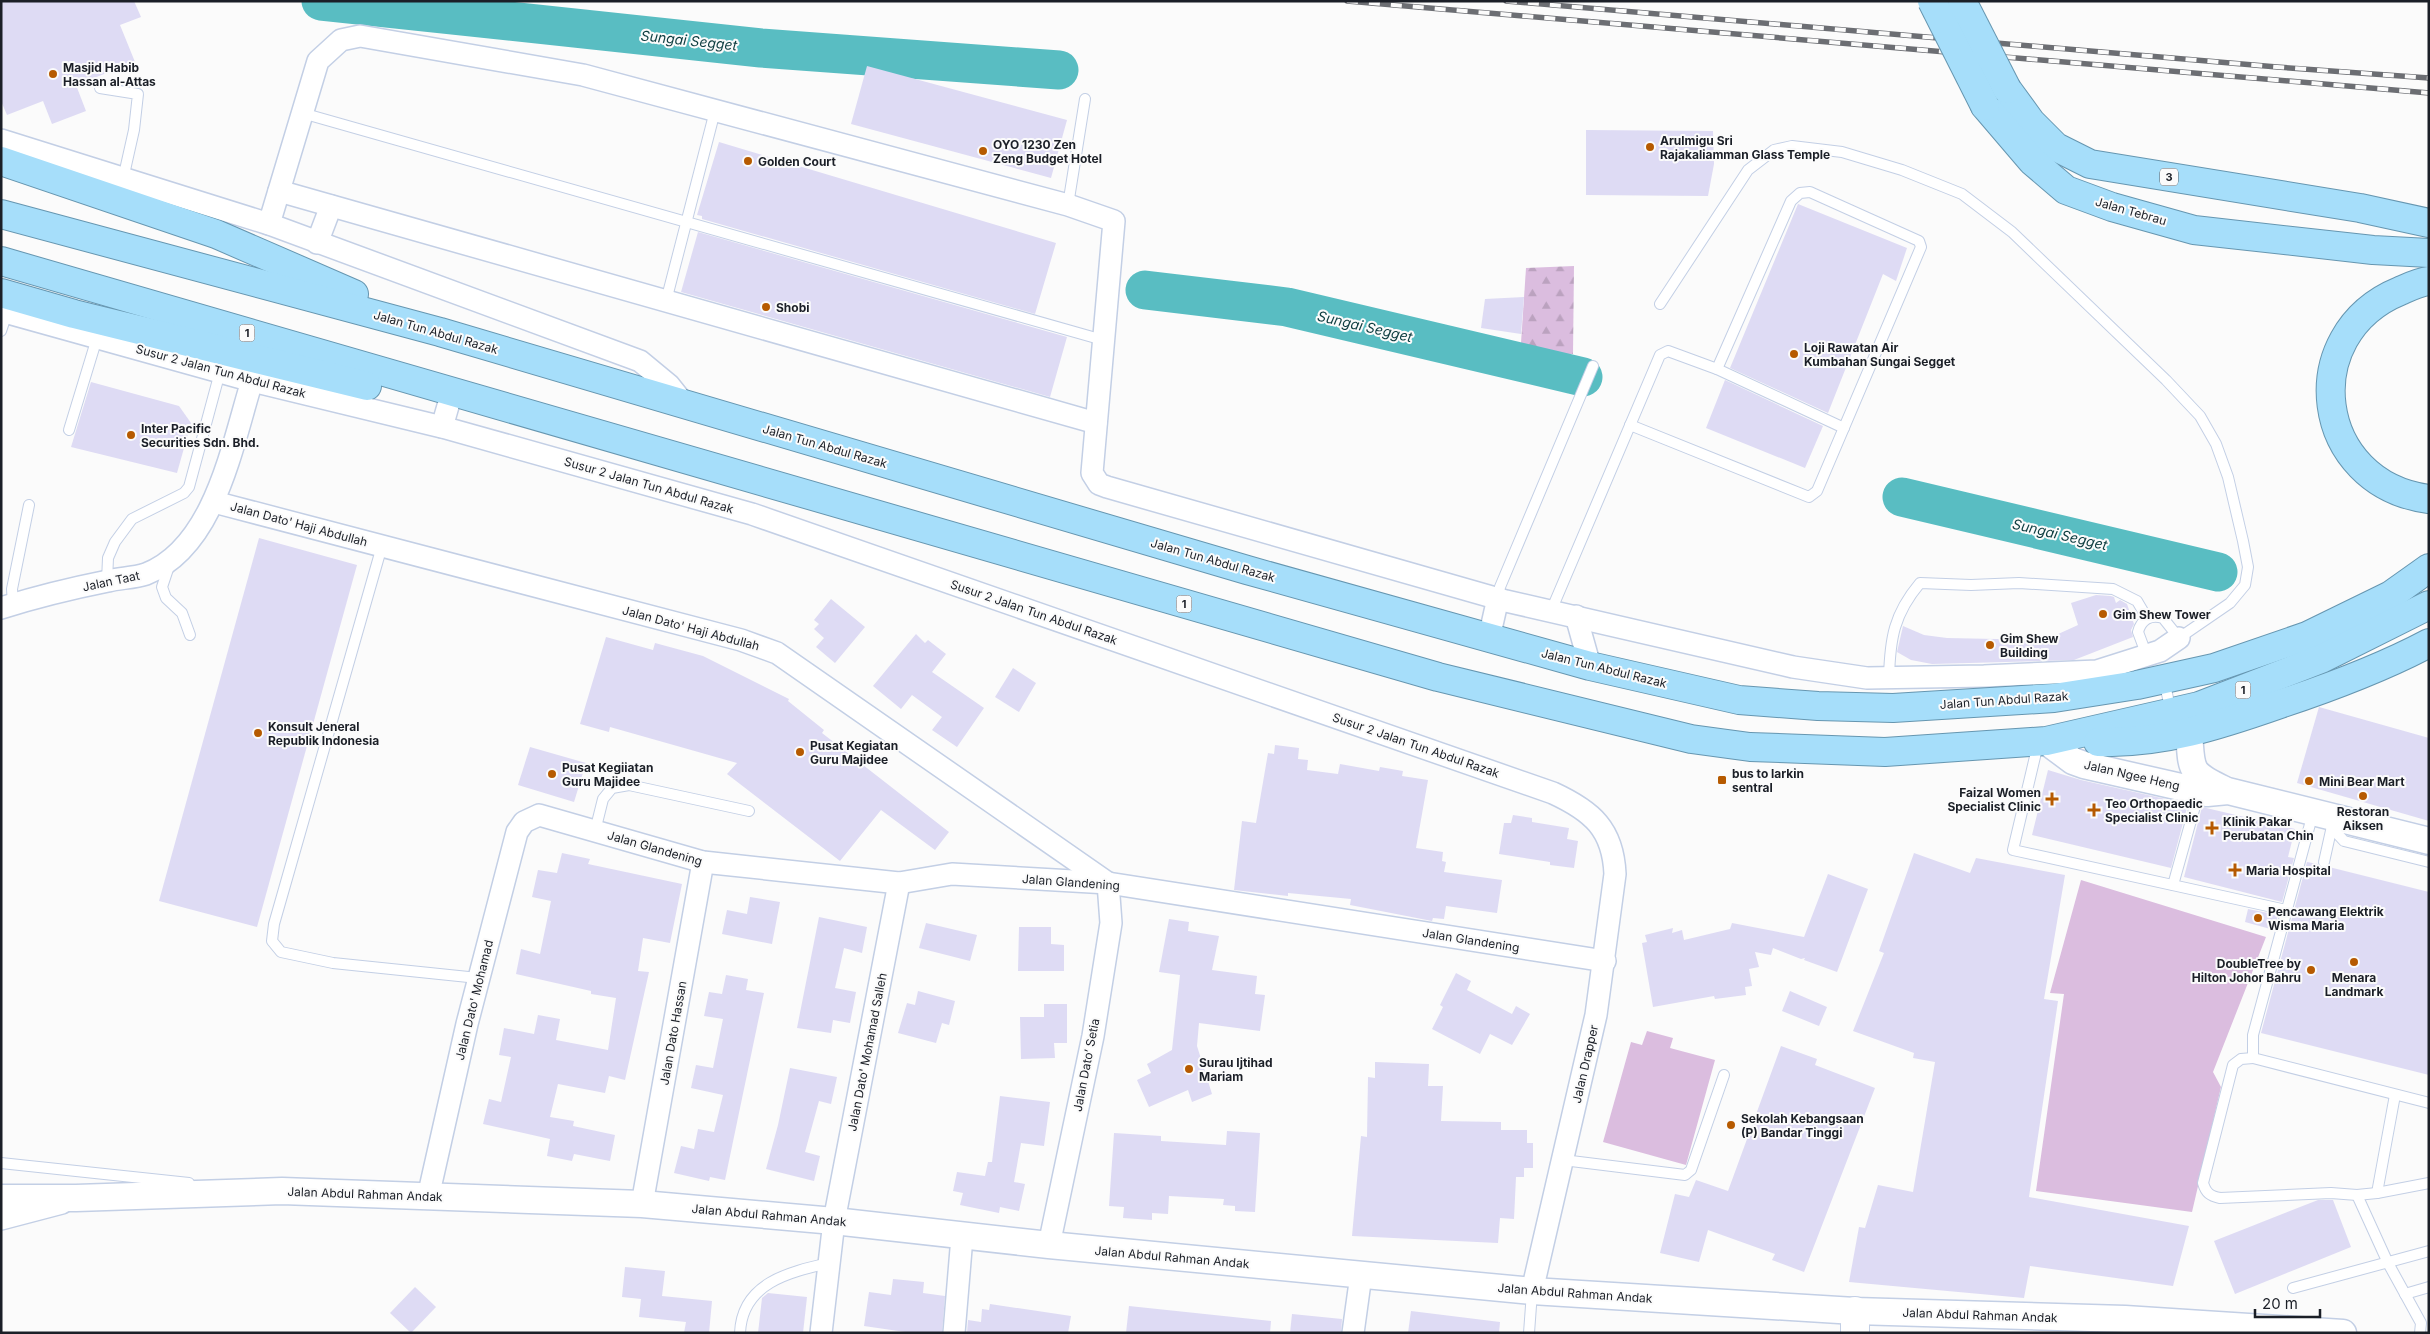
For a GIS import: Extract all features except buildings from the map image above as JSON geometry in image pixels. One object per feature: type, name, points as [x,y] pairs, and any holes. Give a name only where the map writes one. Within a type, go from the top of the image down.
[{"type":"highway","name":"Jalan Tebrau","points":[[1932,1],[1985,106],[2032,161],[2066,190],[2112,207],[2194,230],[2373,250],[2429,253]]},
{"type":"highway","name":"3","points":[[1962,1],[2007,89],[2031,122],[2056,146],[2090,164],[2360,208],[2429,223]]},
{"type":"highway","points":[[1,161],[216,234],[440,332]]},
{"type":"highway","name":"Jalan Tun Abdul Razak","points":[[1,214],[440,332],[1247,570],[1489,638],[1590,666],[1739,700],[1818,706],[1893,708],[2054,698],[2164,679],[2214,668],[2307,636],[2391,595],[2429,568]]},
{"type":"highway","name":"1","points":[[1,261],[1438,677],[1691,739],[1750,747],[1885,752],[2042,741],[2180,723],[2199,706],[2313,662],[2429,605]]},
{"type":"highway","points":[[2429,281],[2382,298],[2352,326],[2337,354],[2330,388],[2334,423],[2349,455],[2377,481],[2411,497],[2429,499]]},
{"type":"highway","points":[[3,312],[74,314],[445,416],[493,404]]},
{"type":"highway","points":[[2180,723],[2300,698],[2357,676],[2429,643]]},
{"type":"street","points":[[269,224],[318,61],[341,40],[360,36],[583,75],[1068,205],[1114,222],[1092,473],[1099,484],[1107,487],[1498,598],[1793,667],[1867,678],[2097,671],[2160,651],[2179,638]]},
{"type":"street","points":[[1,140],[269,224],[640,362],[668,385],[684,405]]},
{"type":"street","points":[[279,191],[1096,423]]},
{"type":"street","points":[[317,243],[331,206]]},
{"type":"street","name":"Susur 2 Jalan Tun Abdul Razak","points":[[3,312],[252,381],[445,416],[752,514],[1544,789],[1577,804],[1593,817],[1607,835]]},
{"type":"street","name":"Jalan Taat","points":[[7,606],[107,581],[145,574],[171,560],[190,541],[214,502],[252,381]]},
{"type":"street","name":"Jalan Dato' Haji Abdullah","points":[[214,502],[741,640],[777,653],[1108,883]]},
{"type":"street","points":[[1489,638],[1498,598]]},
{"type":"street","points":[[1576,616],[1590,666]]},
{"type":"street","points":[[2180,723],[2195,774],[2228,792]]},
{"type":"street","name":"Jalan Ngee Heng","points":[[2042,741],[2073,761],[2084,765],[2199,791],[2228,792],[2325,819],[2429,842]]},
{"type":"street","name":"Jalan Glandening","points":[[539,815],[703,862],[899,883],[952,874],[1108,883],[1605,961]]},
{"type":"street","name":"Jalan Dato' Mohamad","points":[[428,1197],[478,978],[517,832],[524,822],[539,815]]},
{"type":"street","name":"Jalan Drapper","points":[[1532,1291],[1596,1015],[1605,961],[1615,874],[1614,853],[1607,835]]},
{"type":"street","name":"Jalan Dato Hassan","points":[[642,1204],[703,862]]},
{"type":"street","name":"Jalan Dato' Mohamad Salleh","points":[[821,1333],[834,1221],[899,883]]},
{"type":"street","name":"Jalan Dato’ Setia","points":[[1048,1245],[1093,1036],[1111,922],[1108,883]]},
{"type":"street","points":[[1,1185],[76,1198]]},
{"type":"street","name":"Jalan Abdul Rahman Andak","points":[[1,1198],[76,1198],[282,1190],[642,1204],[834,1221],[962,1237],[1855,1322],[2125,1319],[2343,1333]]},
{"type":"street","points":[[1,1219],[76,1198]]},
{"type":"street","points":[[954,1333],[962,1237]]},
{"type":"street","points":[[1354,1333],[1361,1275]]},
{"type":"lane","points":[[100,88],[138,94],[134,130],[123,179]]},
{"type":"lane","points":[[1068,205],[1085,99]]},
{"type":"lane","points":[[666,301],[715,111]]},
{"type":"lane","points":[[302,113],[1103,340]]},
{"type":"lane","points":[[1660,304],[1748,170],[1774,150],[1792,146],[1842,152],[1902,170],[1962,194],[2012,232],[2166,380],[2200,416],[2216,444],[2228,476],[2243,541],[2248,567],[2246,585],[2230,603],[2179,638],[2163,618],[2152,616],[2147,618],[2142,622],[2138,632],[2147,656]]},
{"type":"lane","points":[[1630,424],[1809,497],[1817,491],[1921,247],[1919,241],[1810,192],[1800,193],[1792,201],[1717,369]]},
{"type":"lane","points":[[69,430],[97,338]]},
{"type":"lane","points":[[1551,611],[1660,355],[1668,351],[1717,369],[1844,428]]},
{"type":"lane","points":[[1498,598],[1500,587],[1593,366]]},
{"type":"lane","points":[[107,581],[108,558],[115,542],[132,519],[184,493],[189,487],[220,372]]},
{"type":"lane","points":[[7,606],[29,505]]},
{"type":"lane","points":[[382,546],[274,924],[272,941],[281,952],[332,963],[478,978]]},
{"type":"lane","points":[[171,560],[162,587],[166,598],[182,613],[190,635]]},
{"type":"lane","points":[[1889,678],[1890,645],[1904,602],[1920,583],[1971,585],[2019,583],[2113,589],[2137,601],[2147,618]]},
{"type":"lane","points":[[2164,679],[2180,723]]},
{"type":"lane","points":[[2042,741],[2013,850],[2286,910]]},
{"type":"lane","points":[[595,830],[603,799],[612,788],[629,785],[749,811]]},
{"type":"lane","points":[[2173,885],[2199,791]]},
{"type":"lane","points":[[2324,862],[2325,819]]},
{"type":"lane","points":[[2325,819],[2344,841],[2429,862]]},
{"type":"lane","points":[[2253,1058],[2253,1035],[2286,910],[2325,819]]},
{"type":"lane","points":[[2429,1103],[2253,1058],[2241,1059],[2233,1065],[2203,1183],[2206,1191],[2211,1196],[2220,1198],[2332,1193],[2357,1195],[2429,1183]]},
{"type":"lane","points":[[1562,1160],[1686,1175],[1691,1170],[1724,1075]]},
{"type":"lane","points":[[2377,1193],[2395,1095]]},
{"type":"lane","points":[[1,1163],[282,1190]]},
{"type":"lane","points":[[2357,1195],[2388,1264],[2421,1323],[2420,1333]]},
{"type":"lane","points":[[2293,1288],[2388,1264],[2429,1251]]},
{"type":"lane","points":[[740,1333],[741,1316],[754,1297],[776,1277],[795,1270],[830,1263]]},
{"type":"lane","points":[[2405,1294],[2429,1287]]},
{"type":"lane","points":[[1529,1333],[1532,1291]]},
{"type":"green space","points":[[1574,266],[1573,354],[1520,358],[1526,268]]},
{"type":"green space","points":[[2081,880],[2266,937],[2213,1072],[2221,1087],[2192,1212],[2036,1191],[2064,994],[2050,993]]},
{"type":"green space","points":[[1647,1031],[1673,1038],[1670,1048],[1715,1060],[1686,1165],[1603,1142],[1631,1042],[1642,1045]]},
{"type":"waterway","name":"Sungai Segget","points":[[321,1],[761,48],[1059,70]]},
{"type":"waterway","name":"Sungai Segget","points":[[1145,290],[1287,307],[1583,377]]},
{"type":"waterway","name":"Sungai Segget","points":[[1902,497],[2218,572]]},
{"type":"railway","points":[[1347,1],[2429,93]]},
{"type":"railway","points":[[1506,1],[2277,67],[2429,78]]},
{"type":"place","name":"Masjid Habib Hassan al-Attas","points":[[53,74]]},
{"type":"place","name":"Arulmigu Sri Rajakaliamman Glass Temple","points":[[1650,147]]},
{"type":"place","name":"OYO 1230 Zen Zeng Budget Hotel","points":[[983,151]]},
{"type":"place","name":"Golden Court","points":[[748,161]]},
{"type":"place","name":"Shobi","points":[[766,307]]},
{"type":"place","name":"Loji Rawatan Air Kumbahan Sungai Segget","points":[[1794,354]]},
{"type":"place","name":"Inter Pacific Securities Sdn. Bhd.","points":[[131,435]]},
{"type":"place","name":"Gim Shew Tower","points":[[2103,614]]},
{"type":"place","name":"Gim Shew Building","points":[[1990,645]]},
{"type":"place","name":"Konsult Jeneral Republik Indonesia","points":[[258,733]]},
{"type":"place","name":"Pusat Kegiatan Guru Majidee","points":[[800,752]]},
{"type":"place","name":"Pusat Kegiiatan Guru Majidee","points":[[552,774]]},
{"type":"place","name":"bus to larkin sentral","points":[[1722,780]]},
{"type":"place","name":"Mini Bear Mart","points":[[2309,781]]},
{"type":"place","name":"Restoran Aiksen","points":[[2363,796]]},
{"type":"place","name":"Faizal Women Specialist Clinic","points":[[2052,799]]},
{"type":"place","name":"Teo Orthopaedic Specialist Clinic","points":[[2094,810]]},
{"type":"place","name":"Klinik Pakar Perubatan Chin","points":[[2212,828]]},
{"type":"place","name":"Maria Hospital","points":[[2235,870]]},
{"type":"place","name":"Pencawang Elektrik Wisma Maria","points":[[2258,918]]},
{"type":"place","name":"Menara Landmark","points":[[2354,962]]},
{"type":"place","name":"DoubleTree by Hilton Johor Bahru","points":[[2311,970]]},
{"type":"place","name":"Surau Ijtihad Mariam","points":[[1189,1069]]},
{"type":"place","name":"Sekolah Kebangsaan (P) Bandar Tinggi","points":[[1731,1125]]}]
